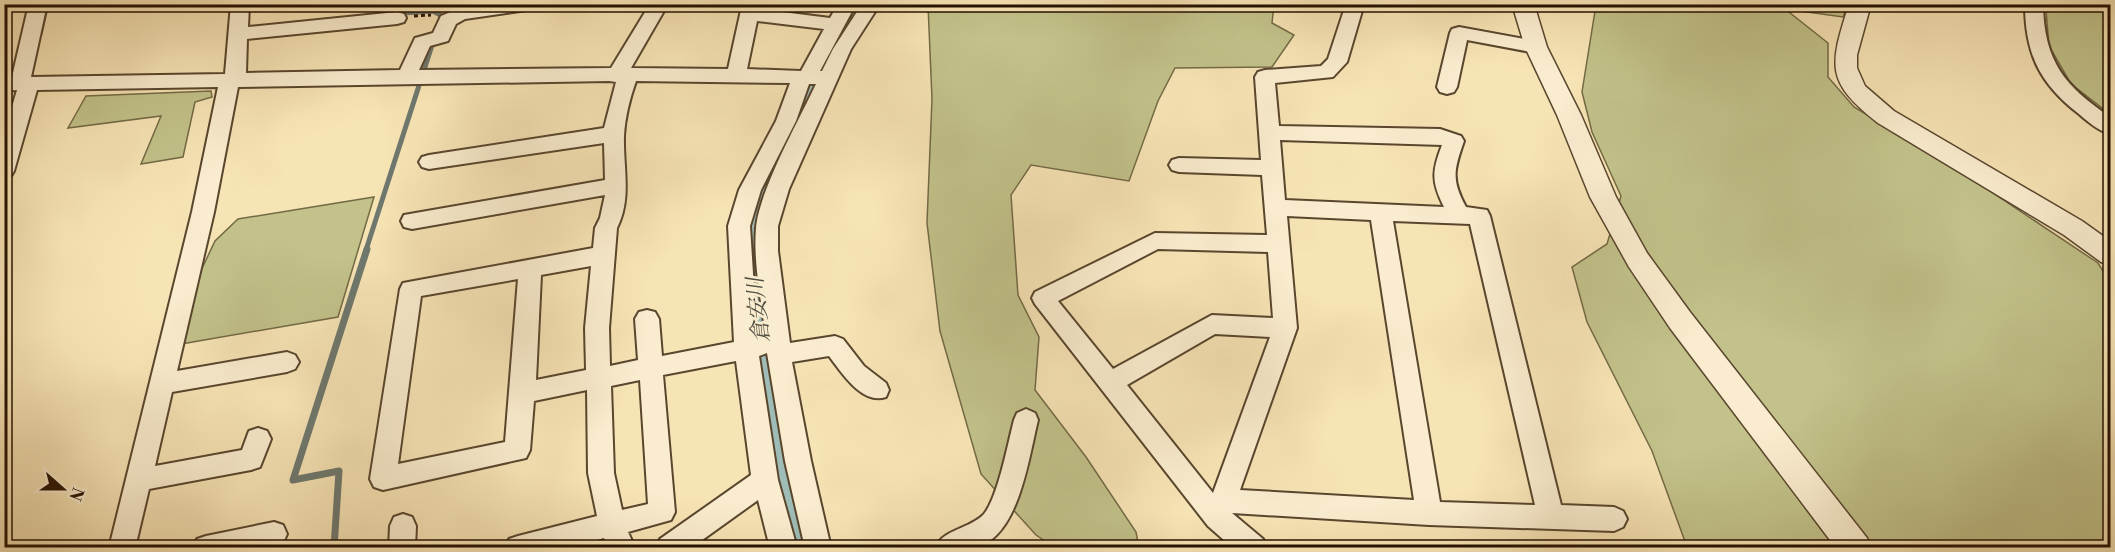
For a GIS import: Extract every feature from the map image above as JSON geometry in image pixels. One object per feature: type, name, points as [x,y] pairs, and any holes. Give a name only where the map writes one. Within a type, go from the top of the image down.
[{"type":"street","points":[[4,171],[26,85],[38,4]]},
{"type":"street","points":[[122,548],[203,212],[229,82],[236,74],[240,4]]},
{"type":"street","points":[[416,76],[422,42],[441,37],[448,20],[460,14],[527,4]]},
{"type":"street","points":[[622,548],[611,524],[601,473],[595,378],[603,255],[606,228],[611,220],[615,186],[609,135],[617,112],[624,78],[659,4]]},
{"type":"street","points":[[835,43],[834,24],[847,4]]},
{"type":"street","points":[[818,548],[798,461],[765,347],[739,226],[750,190],[786,121],[835,43],[871,4]]},
{"type":"street","points":[[1220,510],[1285,328],[1265,77],[1326,72],[1337,62],[1355,4]]},
{"type":"street","points":[[1860,4],[1845,52],[1845,66],[1849,84],[1861,98],[1886,117],[2073,228],[2110,255]]},
{"type":"street","points":[[2034,4],[2032,27],[2039,57],[2060,87],[2110,127]]},
{"type":"street","points":[[1520,5],[1536,47],[1569,114],[1604,197],[1638,260],[1680,320],[1856,548]]},
{"type":"street","points":[[736,74],[746,9],[834,24]]},
{"type":"street","points":[[238,34],[356,13],[397,18]]},
{"type":"street","points":[[1447,87],[1459,33],[1536,47]]},
{"type":"street","points":[[26,85],[416,76],[624,78],[736,74],[813,77]]},
{"type":"street","points":[[784,548],[765,480],[767,226],[773,200],[813,77]]},
{"type":"street","points":[[1271,133],[1440,136],[1454,141],[1444,166],[1443,185],[1458,215]]},
{"type":"street","points":[[429,162],[609,135]]},
{"type":"street","points":[[1179,165],[1274,168]]},
{"type":"street","points":[[412,221],[615,186]]},
{"type":"street","points":[[1277,208],[1479,216],[1551,517]]},
{"type":"street","points":[[1381,213],[1429,513]]},
{"type":"street","points":[[1254,548],[1110,383],[1042,298],[1155,241],[1280,244]]},
{"type":"street","points":[[530,269],[523,393],[517,450],[383,479],[411,289],[603,255]]},
{"type":"street","points":[[518,548],[566,541],[611,524],[662,512],[647,319]]},
{"type":"street","points":[[1110,383],[1212,324],[1285,328]]},
{"type":"street","points":[[523,393],[765,347],[835,346],[856,373],[877,390]]},
{"type":"street","points":[[163,383],[287,362]]},
{"type":"street","points":[[948,548],[981,531],[994,521],[1007,489],[1026,420]]},
{"type":"street","points":[[139,480],[251,459],[258,439]]},
{"type":"street","points":[[669,548],[765,480]]},
{"type":"street","points":[[1220,510],[1614,519]]},
{"type":"street","points":[[206,548],[274,534]]},
{"type":"path","points":[[397,18],[435,16],[433,38]]},
{"type":"green space","points":[[928,5],[1274,5],[1272,23],[1294,35],[1272,67],[1175,68],[1158,101],[1129,181],[1031,165],[1011,195],[1018,295],[1039,337],[1035,390],[1086,457],[1136,532],[1139,547],[1054,547],[1036,535],[981,474],[940,331],[927,223],[932,99]]},
{"type":"green space","points":[[1596,5],[1780,5],[1828,43],[1828,77],[1854,107],[1981,185],[2098,263],[2110,282],[2110,547],[1687,547],[1652,451],[1587,322],[1572,267],[1607,244],[1621,196],[1592,132],[1582,92]]},
{"type":"green space","points":[[1789,5],[1848,5],[1843,17],[1800,11]]},
{"type":"green space","points":[[2053,5],[2110,5],[2110,114],[2071,84],[2049,46],[2046,10]]},
{"type":"green space","points":[[211,91],[212,97],[195,102],[183,157],[141,164],[161,116],[68,128],[86,96]]},
{"type":"green space","points":[[374,197],[338,317],[181,344],[196,281],[215,241],[238,219]]},
{"type":"waterway","points":[[40,34],[47,4]]},
{"type":"waterway","points":[[403,4],[403,13],[433,11],[442,16],[441,21]]},
{"type":"waterway","name":"倉安川","points":[[837,38],[859,4]]},
{"type":"waterway","points":[[366,250],[434,39]]},
{"type":"waterway","name":"倉安川","points":[[805,548],[784,477],[760,332],[751,233],[765,182],[792,134],[814,82]]},
{"type":"waterway","points":[[4,194],[11,169]]},
{"type":"waterway","points":[[334,548],[339,471],[293,480],[367,249]]},
{"type":"waterway","points":[[775,482],[784,477]]}]
